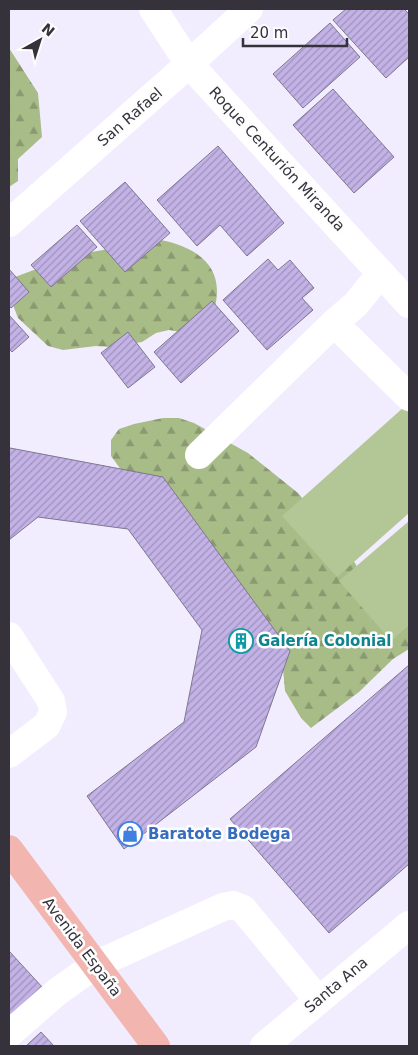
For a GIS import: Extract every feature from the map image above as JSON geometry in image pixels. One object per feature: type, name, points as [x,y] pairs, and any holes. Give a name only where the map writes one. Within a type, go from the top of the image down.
[{"type":"main road","name":"Avenida España","points":[[9,849],[95,965],[149,1043]]},
{"type":"street","name":"Roque Centurión Miranda","points":[[153,9],[189,64],[409,304]]},
{"type":"street","name":"San Rafael","points":[[9,223],[249,9]]},
{"type":"street","points":[[199,455],[334,323],[356,304],[381,273]]},
{"type":"street","points":[[334,323],[409,397]]},
{"type":"street","points":[[9,636],[51,701],[53,712],[46,725],[9,754]]},
{"type":"street","points":[[9,1034],[57,992],[95,965],[223,907],[233,905],[243,909],[318,1000]]},
{"type":"street","name":"Santa Ana","points":[[264,1046],[409,925]]},
{"type":"green space","points":[[9,48],[38,93],[42,137],[18,159],[18,181],[9,187]]},
{"type":"green space","points":[[161,240],[176,244],[200,256],[209,265],[214,275],[217,287],[212,317],[187,333],[169,330],[156,333],[142,342],[111,347],[96,346],[63,350],[48,346],[18,318],[13,305],[15,277],[74,255]]},
{"type":"green space","points":[[404,407],[409,413],[409,513],[337,577],[282,516]]},
{"type":"green space","points":[[163,418],[179,418],[194,423],[248,453],[298,493],[355,563],[362,576],[409,570],[409,649],[393,659],[359,692],[311,728],[301,718],[285,691],[281,646],[127,478],[111,456],[111,440],[119,429]]},
{"type":"green space","points":[[409,521],[409,625],[391,641],[339,581]]},
{"type":"building","points":[[346,9],[404,9],[409,14],[409,57],[386,78],[333,20]]},
{"type":"building","points":[[330,23],[360,57],[303,108],[273,74]]},
{"type":"building","points":[[333,89],[394,157],[354,193],[293,125]]},
{"type":"building","points":[[218,146],[284,223],[247,256],[220,225],[197,246],[157,200]]},
{"type":"building","points":[[125,182],[170,233],[125,272],[80,221]]},
{"type":"building","points":[[77,225],[97,247],[51,287],[31,265]]},
{"type":"building","points":[[268,259],[278,270],[290,260],[314,288],[302,298],[313,310],[267,350],[223,300]]},
{"type":"building","points":[[9,269],[29,292],[11,308],[9,306]]},
{"type":"building","points":[[212,301],[239,331],[181,383],[154,352]]},
{"type":"building","points":[[9,315],[29,337],[12,352],[9,349]]},
{"type":"building","points":[[128,332],[155,367],[128,388],[101,353]]},
{"type":"building","name":"Galería Colonial","points":[[10,448],[163,477],[290,651],[256,747],[124,849],[87,796],[184,722],[202,630],[128,529],[38,517],[9,540]]},
{"type":"building","points":[[409,665],[409,864],[329,933],[230,819]]},
{"type":"building","points":[[9,951],[43,988],[9,1019]]},
{"type":"building","points":[[41,1032],[54,1046],[26,1046]]},
{"type":"place","name":"Galería Colonial","points":[[241,641]]},
{"type":"place","name":"Baratote Bodega","points":[[130,834]]}]
